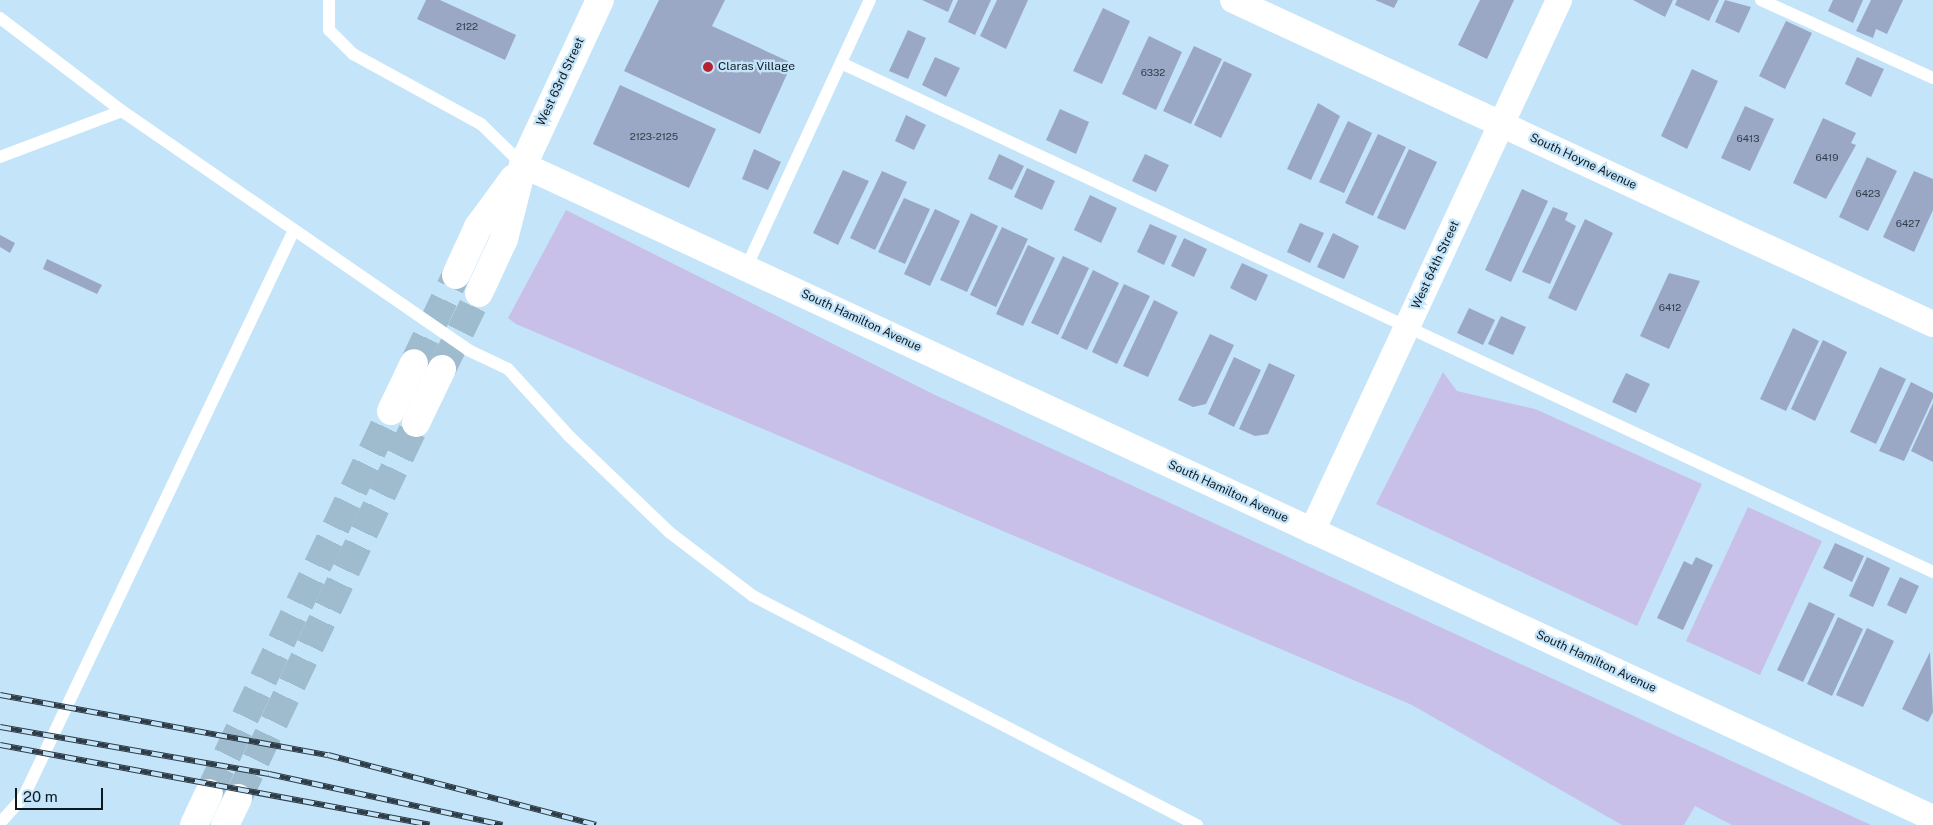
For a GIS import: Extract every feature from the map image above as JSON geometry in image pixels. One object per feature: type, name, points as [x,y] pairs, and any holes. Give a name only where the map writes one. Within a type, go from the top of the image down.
[{"type":"main road","name":"West 63rd Street","points":[[479,293],[504,239],[523,165],[600,0]]},
{"type":"main road","name":"West 63rd Street","points":[[456,275],[478,227],[523,165]]},
{"type":"main road","points":[[391,411],[414,363]]},
{"type":"main road","points":[[416,423],[442,369]]},
{"type":"main road","points":[[194,825],[209,792]]},
{"type":"main road","points":[[225,825],[238,798]]},
{"type":"street","name":"South Hoyne Avenue","points":[[1233,0],[1933,324]]},
{"type":"street","name":"West 64th Street","points":[[1312,530],[1559,0]]},
{"type":"street","name":"South Hamilton Avenue","points":[[523,165],[1933,818]]},
{"type":"lane","points":[[328,0],[329,30],[353,54],[481,124],[523,165]]},
{"type":"lane","points":[[746,268],[870,0]]},
{"type":"lane","points":[[1760,0],[1933,78]]},
{"type":"lane","points":[[0,18],[122,111],[294,230],[468,350],[508,369],[568,435],[669,532],[753,596],[1196,825]]},
{"type":"lane","points":[[841,64],[1933,572]]},
{"type":"lane","points":[[0,157],[122,111]]},
{"type":"lane","points":[[0,823],[24,796],[294,230]]},
{"type":"shaded area","points":[[566,210],[933,394],[1871,825],[1732,825],[1695,806],[1684,825],[1622,825],[1412,705],[516,324],[508,318]]},
{"type":"shaded area","points":[[1443,372],[1457,391],[1535,409],[1702,484],[1637,626],[1376,504]]},
{"type":"shaded area","points":[[1748,507],[1822,541],[1760,675],[1686,641]]},
{"type":"building","points":[[426,0],[440,0],[516,35],[505,60],[417,19]]},
{"type":"building","name":"Claras Village","points":[[659,0],[725,0],[712,26],[792,63],[760,134],[624,71]]},
{"type":"building","points":[[922,0],[953,0],[948,12]]},
{"type":"building","points":[[958,0],[991,0],[975,35],[948,22]]},
{"type":"building","points":[[997,0],[1028,0],[1006,49],[980,36]]},
{"type":"building","points":[[1375,0],[1398,0],[1394,8]]},
{"type":"building","points":[[1480,0],[1514,0],[1487,59],[1458,45]]},
{"type":"building","points":[[1633,0],[1673,0],[1665,17]]},
{"type":"building","points":[[1677,0],[1719,0],[1709,21],[1675,5]]},
{"type":"building","points":[[1725,0],[1751,7],[1739,33],[1715,22]]},
{"type":"building","points":[[1833,0],[1863,0],[1853,23],[1828,11]]},
{"type":"building","points":[[1871,0],[1903,0],[1887,34],[1876,29],[1873,38],[1856,31]]},
{"type":"building","points":[[1103,8],[1130,21],[1102,84],[1073,71]]},
{"type":"building","points":[[1786,21],[1812,33],[1785,89],[1759,76]]},
{"type":"building","points":[[908,30],[926,38],[908,79],[889,71]]},
{"type":"building","points":[[1149,36],[1182,52],[1156,110],[1122,94]]},
{"type":"building","points":[[1194,46],[1222,59],[1191,124],[1163,111]]},
{"type":"building","points":[[935,57],[960,68],[946,97],[922,85]]},
{"type":"building","points":[[1857,57],[1884,69],[1871,97],[1845,84]]},
{"type":"building","points":[[1224,61],[1252,74],[1221,138],[1194,125]]},
{"type":"building","points":[[1692,69],[1718,81],[1687,149],[1661,136]]},
{"type":"building","points":[[620,85],[716,129],[689,188],[593,144]]},
{"type":"building","points":[[1318,103],[1340,116],[1311,180],[1287,169]]},
{"type":"building","points":[[1745,106],[1774,119],[1750,171],[1721,158]]},
{"type":"building","points":[[1060,109],[1089,122],[1076,154],[1046,140]]},
{"type":"building","points":[[906,115],[926,125],[914,150],[895,141]]},
{"type":"building","points":[[1823,118],[1856,133],[1851,143],[1856,145],[1826,199],[1793,183]]},
{"type":"building","points":[[1348,121],[1372,133],[1344,193],[1319,182]]},
{"type":"building","points":[[1378,134],[1406,147],[1373,216],[1345,203]]},
{"type":"building","points":[[754,149],[781,162],[768,190],[742,179]]},
{"type":"building","points":[[1409,149],[1437,162],[1405,230],[1377,218]]},
{"type":"building","points":[[999,154],[1024,166],[1012,190],[988,179]]},
{"type":"building","points":[[1145,154],[1169,165],[1156,192],[1132,181]]},
{"type":"building","points":[[1867,157],[1897,171],[1868,231],[1839,217]]},
{"type":"building","points":[[1027,168],[1055,181],[1042,210],[1014,197]]},
{"type":"building","points":[[843,170],[869,181],[838,245],[813,233]]},
{"type":"building","points":[[882,171],[907,182],[875,250],[850,238]]},
{"type":"building","points":[[1914,171],[1933,179],[1933,210],[1914,252],[1883,237]]},
{"type":"building","points":[[1522,189],[1548,201],[1511,282],[1485,270]]},
{"type":"building","points":[[1090,195],[1117,208],[1101,243],[1074,230]]},
{"type":"building","points":[[904,198],[930,209],[905,264],[878,252]]},
{"type":"building","points":[[1553,207],[1568,213],[1565,220],[1576,226],[1550,284],[1522,272]]},
{"type":"building","points":[[935,209],[960,221],[930,286],[904,274]]},
{"type":"building","points":[[971,213],[998,226],[967,292],[940,280]]},
{"type":"building","points":[[1585,219],[1613,233],[1576,311],[1548,298]]},
{"type":"building","points":[[1300,223],[1324,233],[1310,263],[1287,252]]},
{"type":"building","points":[[1150,224],[1177,236],[1164,265],[1137,252]]},
{"type":"building","points":[[1002,227],[1028,239],[996,307],[970,295]]},
{"type":"building","points":[[1333,233],[1359,246],[1344,279],[1317,267]]},
{"type":"building","points":[[0,235],[15,243],[10,253],[0,247]]},
{"type":"building","points":[[1184,238],[1207,249],[1194,277],[1171,266]]},
{"type":"building","points":[[1028,245],[1055,258],[1023,326],[996,314]]},
{"type":"building","points":[[1063,256],[1089,268],[1058,335],[1031,323]]},
{"type":"building","points":[[47,259],[102,285],[97,294],[43,269]]},
{"type":"building","points":[[1242,263],[1268,275],[1256,301],[1230,288]]},
{"type":"building","points":[[1093,270],[1119,283],[1087,350],[1061,338]]},
{"type":"building","points":[[1669,273],[1700,281],[1669,349],[1640,336]]},
{"type":"building","points":[[1124,284],[1150,296],[1117,364],[1092,352]]},
{"type":"building","points":[[1154,300],[1178,312],[1148,377],[1123,366]]},
{"type":"building","points":[[1469,308],[1495,320],[1483,345],[1457,333]]},
{"type":"building","points":[[1501,316],[1526,327],[1513,355],[1488,344]]},
{"type":"building","points":[[1793,328],[1819,341],[1786,411],[1760,399]]},
{"type":"building","points":[[1210,334],[1234,345],[1206,404],[1193,407],[1178,400]]},
{"type":"building","points":[[1823,340],[1847,352],[1815,421],[1791,409]]},
{"type":"building","points":[[1234,357],[1261,370],[1234,427],[1208,414]]},
{"type":"building","points":[[1269,363],[1295,375],[1268,434],[1255,436],[1239,429]]},
{"type":"building","points":[[1880,367],[1906,379],[1876,444],[1850,432]]},
{"type":"building","points":[[1626,373],[1650,384],[1636,413],[1612,402]]},
{"type":"building","points":[[1911,382],[1933,393],[1933,398],[1904,461],[1879,451]]},
{"type":"building","points":[[1933,403],[1933,462],[1911,451]]},
{"type":"building","points":[[1835,543],[1864,556],[1852,582],[1823,568]]},
{"type":"building","points":[[1696,557],[1713,565],[1683,630],[1657,618],[1684,561],[1692,565]]},
{"type":"building","points":[[1867,557],[1890,568],[1873,607],[1849,596]]},
{"type":"building","points":[[1900,577],[1919,586],[1906,614],[1887,605]]},
{"type":"building","points":[[1809,602],[1835,614],[1803,682],[1777,670]]},
{"type":"building","points":[[1838,617],[1863,629],[1832,696],[1807,684]]},
{"type":"building","points":[[1867,628],[1894,641],[1863,707],[1836,695]]},
{"type":"building","points":[[1930,652],[1933,712],[1928,722],[1902,709]]},
{"type":"tunnel","points":[[414,363],[456,275]]},
{"type":"tunnel","points":[[442,369],[479,293]]},
{"type":"tunnel","points":[[209,793],[391,411]]},
{"type":"tunnel","points":[[238,798],[416,423]]},
{"type":"railway","points":[[0,695],[328,755],[596,825]]},
{"type":"railway","points":[[0,727],[269,774],[502,825]]},
{"type":"railway","points":[[0,745],[430,825]]},
{"type":"place","name":"Claras Village","points":[[708,67]]}]
